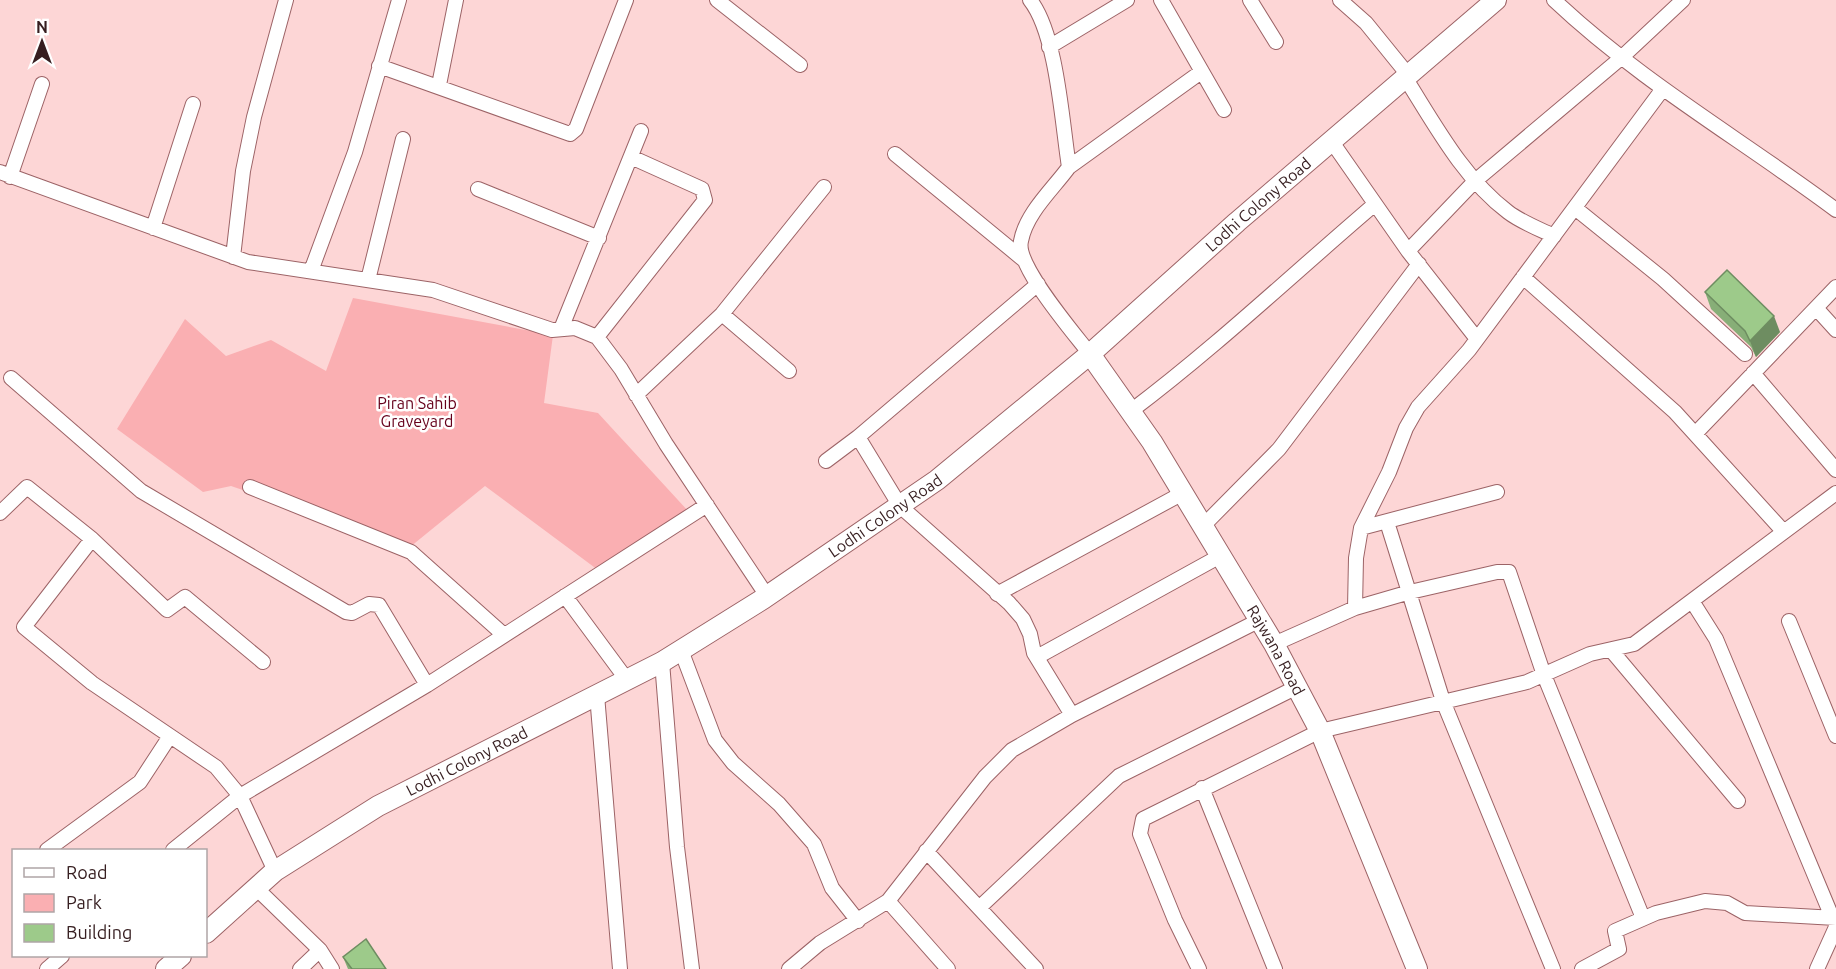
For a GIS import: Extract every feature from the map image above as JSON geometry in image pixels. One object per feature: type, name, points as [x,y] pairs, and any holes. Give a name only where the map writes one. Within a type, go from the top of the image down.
[{"type":"main road","name":"Lodhi Colony Road","points":[[207,932],[275,871],[378,806],[662,662],[767,596],[937,480],[1090,354],[1237,222],[1408,78],[1496,0]]},
{"type":"main road","name":"Rajwana Road","points":[[1090,354],[1131,411],[1184,493],[1297,687],[1320,731],[1417,969]]},
{"type":"main road","points":[[166,969],[180,957]]},
{"type":"street","points":[[232,256],[243,171],[254,117],[286,0]]},
{"type":"street","points":[[310,271],[355,152],[399,0]]},
{"type":"street","points":[[439,85],[456,0]]},
{"type":"street","points":[[379,66],[439,85],[570,134],[576,129],[626,0]]},
{"type":"street","points":[[717,0],[800,65]]},
{"type":"street","points":[[1030,0],[1037,9],[1054,64],[1069,167]]},
{"type":"street","points":[[1049,47],[1128,0]]},
{"type":"street","points":[[1161,0],[1224,110]]},
{"type":"street","points":[[1250,0],[1276,42]]},
{"type":"street","points":[[1340,0],[1366,23],[1408,78],[1438,131],[1475,181],[1509,213],[1554,236]]},
{"type":"street","points":[[1554,0],[1662,90],[1834,205]]},
{"type":"street","points":[[1408,251],[1475,181],[1621,58],[1682,0]]},
{"type":"street","points":[[1090,354],[1038,284],[1024,260],[1020,242],[1031,217],[1069,167],[1201,72]]},
{"type":"street","points":[[42,84],[5,175],[248,262],[433,290],[552,330],[575,328],[597,337],[767,596]]},
{"type":"street","points":[[1355,608],[1356,558],[1361,528],[1389,472],[1406,428],[1418,407],[1477,339],[1662,90]]},
{"type":"street","points":[[153,228],[193,104]]},
{"type":"street","points":[[561,329],[641,131]]},
{"type":"street","points":[[368,280],[403,139]]},
{"type":"street","points":[[1332,142],[1408,251],[1477,339]]},
{"type":"street","points":[[895,154],[1024,260]]},
{"type":"street","points":[[597,337],[705,200],[702,189],[631,158]]},
{"type":"street","points":[[636,394],[722,314],[824,187]]},
{"type":"street","points":[[478,189],[599,238]]},
{"type":"street","points":[[1131,411],[1196,362],[1286,279],[1375,204]]},
{"type":"street","points":[[1575,208],[1663,279],[1744,354]]},
{"type":"street","points":[[1203,525],[1279,449],[1419,264]]},
{"type":"street","points":[[1523,277],[1696,433],[1783,531]]},
{"type":"street","points":[[826,461],[858,437],[1038,284]]},
{"type":"street","points":[[1696,433],[1836,287]]},
{"type":"street","points":[[1816,308],[1836,330]]},
{"type":"street","points":[[722,314],[789,371]]},
{"type":"street","points":[[1753,373],[1836,470]]},
{"type":"street","points":[[11,378],[141,491],[346,612],[352,613],[369,604],[379,605],[428,685]]},
{"type":"street","points":[[858,437],[900,506],[1023,619],[1037,657],[1072,715]]},
{"type":"street","points":[[0,513],[27,487],[92,539],[167,610],[185,597],[263,662]]},
{"type":"street","points":[[250,487],[411,552],[504,635]]},
{"type":"street","points":[[1361,528],[1497,492]]},
{"type":"street","points":[[997,594],[1184,493]]},
{"type":"street","points":[[1199,969],[1175,920],[1139,827],[1146,817],[1320,731],[1527,682],[1577,658],[1611,650],[1644,638],[1836,493]]},
{"type":"street","points":[[174,849],[240,796],[428,685],[706,505]]},
{"type":"street","points":[[1387,522],[1443,701],[1553,969]]},
{"type":"street","points":[[92,539],[24,627],[92,683],[216,767],[240,796],[275,871]]},
{"type":"street","points":[[1037,657],[1222,555]]},
{"type":"street","points":[[1274,644],[1355,608],[1410,592],[1497,572],[1509,572],[1544,675],[1643,918]]},
{"type":"street","points":[[565,596],[627,680]]},
{"type":"street","points":[[1692,601],[1716,639],[1835,921],[1818,969]]},
{"type":"street","points":[[789,969],[820,943],[888,901],[1001,760],[1029,738],[1260,620]]},
{"type":"street","points":[[1789,621],[1836,736]]},
{"type":"street","points":[[681,650],[715,740],[733,763],[779,804],[814,844],[832,888],[858,921]]},
{"type":"street","points":[[1611,650],[1738,801]]},
{"type":"street","points":[[662,662],[677,847],[692,969]]},
{"type":"street","points":[[980,907],[1119,776],[1297,687]]},
{"type":"street","points":[[597,695],[620,969]]},
{"type":"street","points":[[48,849],[140,782],[170,736]]},
{"type":"street","points":[[1202,788],[1275,969]]},
{"type":"street","points":[[926,851],[1036,969]]},
{"type":"street","points":[[255,887],[320,950],[332,969]]},
{"type":"street","points":[[888,901],[948,969]]},
{"type":"street","points":[[1582,969],[1618,951],[1620,947],[1615,931],[1643,918],[1705,901],[1727,903],[1745,913],[1835,921]]},
{"type":"street","points":[[300,969],[320,950]]},
{"type":"street","points":[[47,969],[61,957]]},
{"type":"green space","name":"Piran Sahib Graveyard","points":[[353,298],[553,335],[544,403],[598,413],[689,512],[598,570],[485,486],[410,547],[231,486],[203,492],[117,429],[185,319],[226,356],[271,340],[326,371]]},
{"type":"building","points":[[1727,270],[1774,316],[1750,341],[1745,331],[1705,292]]},
{"type":"building","points":[[366,939],[386,969],[352,969],[343,957]]}]
